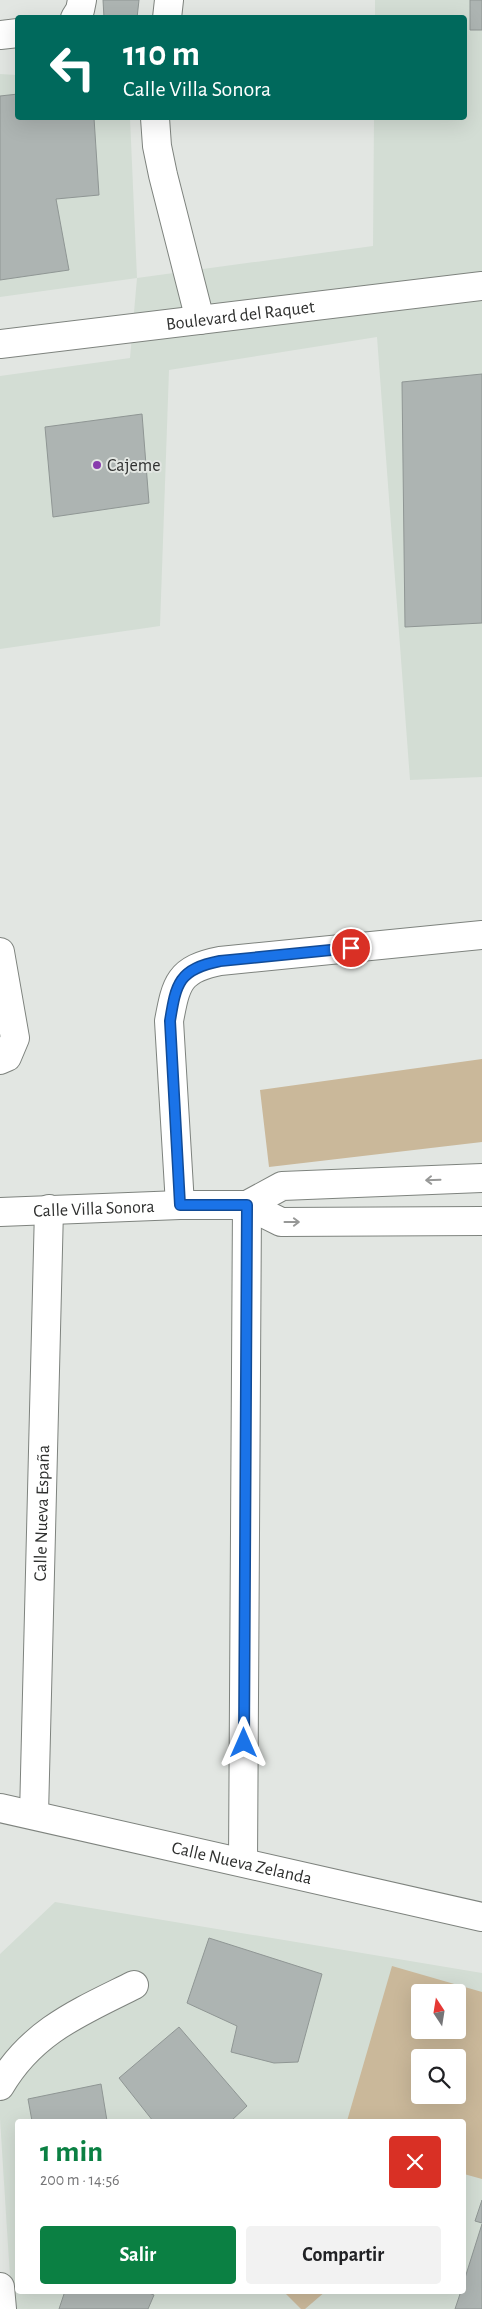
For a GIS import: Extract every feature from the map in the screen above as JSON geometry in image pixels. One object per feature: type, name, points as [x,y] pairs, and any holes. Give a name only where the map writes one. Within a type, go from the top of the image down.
[{"type":"street","points":[[77,15],[82,0]]},
{"type":"street","points":[[167,15],[169,0]]},
{"type":"street","points":[[0,35],[15,33]]},
{"type":"street","points":[[155,120],[156,146],[162,175],[200,320]]},
{"type":"street","name":"Boulevard del Raquet","points":[[0,344],[482,286]]},
{"type":"street","points":[[180,1205],[170,1021],[174,992],[180,980],[203,964],[220,961],[482,935]]},
{"type":"street","points":[[0,952],[15,1038],[7,1057],[0,1060]]},
{"type":"street","name":"Calle Villa Sonora","points":[[247,1205],[282,1186],[482,1178]]},
{"type":"street","name":"Calle Villa Sonora","points":[[0,1212],[180,1205],[247,1205],[281,1222],[482,1221]]},
{"type":"street","points":[[243,1862],[247,1205]]},
{"type":"street","name":"Calle Nueva España","points":[[34,1815],[49,1209]]},
{"type":"street","name":"Calle Nueva Zelanda","points":[[0,1808],[482,1917]]},
{"type":"street","points":[[0,2086],[7,2073],[30,2047],[66,2018],[134,1985]]},
{"type":"street","points":[[0,2287],[2,2309]]},
{"type":"shaded area","points":[[375,0],[482,0],[482,777],[410,780],[377,337],[169,370],[160,626],[0,649],[0,376],[130,358],[137,278],[373,246],[374,120],[467,120],[467,15],[375,15]]},
{"type":"shaded area","points":[[0,74],[15,75],[15,120],[130,120],[137,278],[0,297]]},
{"type":"shaded area","points":[[482,1059],[482,1142],[269,1167],[260,1090]]},
{"type":"shaded area","points":[[55,1902],[482,1973],[482,2309],[12,2309],[0,2119],[0,1954]]},
{"type":"shaded area","points":[[392,1966],[454,1984],[411,1984],[411,2039],[466,2039],[466,1987],[482,1992],[482,2179],[466,2175],[466,2119],[348,2119]]},
{"type":"shaded area","points":[[286,2294],[322,2294],[305,2309],[301,2309]]},
{"type":"building","points":[[103,0],[139,0],[137,15],[104,15]]},
{"type":"building","points":[[470,0],[482,0],[482,30],[470,30]]},
{"type":"building","points":[[15,94],[15,120],[94,120],[99,195],[56,199],[69,270],[0,280],[0,96]]},
{"type":"building","points":[[482,374],[482,623],[405,627],[402,382]]},
{"type":"building","name":"Cajeme","points":[[142,414],[149,503],[53,517],[45,427]]},
{"type":"building","points":[[209,1938],[322,1974],[298,2062],[274,2063],[231,2052],[237,2026],[187,2003]]},
{"type":"building","points":[[179,2027],[247,2106],[233,2119],[151,2119],[119,2078]]},
{"type":"building","points":[[101,2084],[107,2119],[32,2119],[28,2099]]},
{"type":"building","points":[[482,2200],[482,2223],[475,2221]]},
{"type":"building","points":[[482,2224],[482,2309],[455,2309],[460,2294],[466,2294],[466,2275]]},
{"type":"building","points":[[64,2294],[154,2295],[148,2309],[59,2309]]},
{"type":"place","name":"Cajeme","points":[[97,465]]},
{"type":"route","points":[[244,1743],[247,1205],[180,1205],[170,1021],[174,992],[180,980],[203,964],[351,948]]}]
